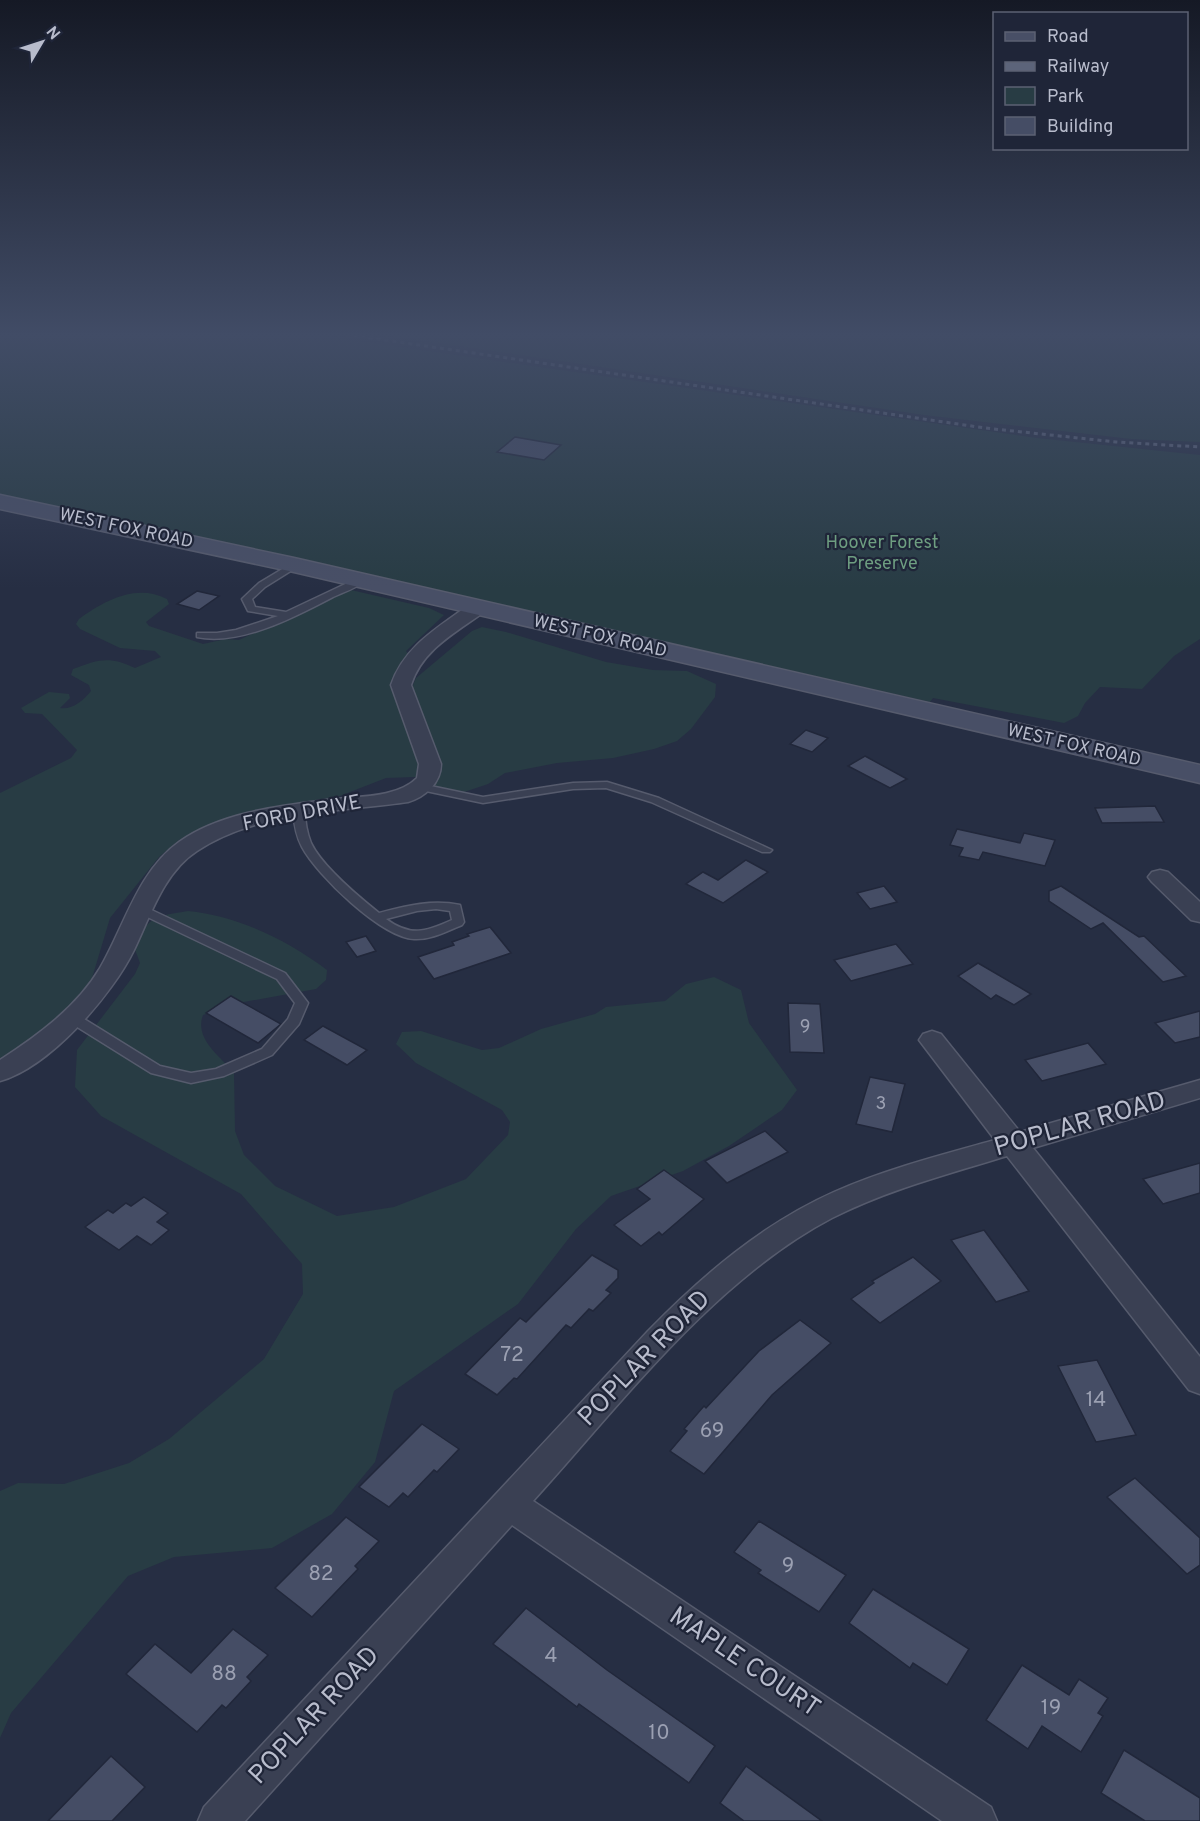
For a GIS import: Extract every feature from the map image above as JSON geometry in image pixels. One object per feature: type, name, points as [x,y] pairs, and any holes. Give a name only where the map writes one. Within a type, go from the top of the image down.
[{"type":"street","name":"WEST FOX ROAD","points":[[0,502],[361,580],[1200,774]]},
{"type":"street","points":[[421,787],[431,772],[430,764],[400,685],[403,673],[408,664],[425,647],[477,608]]},
{"type":"street","name":"FORD DRIVE","points":[[0,1072],[56,1033],[103,983],[162,876],[186,848],[221,831],[299,811],[408,795],[421,787]]},
{"type":"street","points":[[1160,877],[1200,915]]},
{"type":"street","points":[[932,1040],[1016,1143],[1200,1381]]},
{"type":"street","name":"POPLAR ROAD","points":[[218,1821],[683,1314],[734,1270],[799,1223],[863,1193],[931,1168],[1200,1089]]},
{"type":"street","name":"MAPLE COURT","points":[[510,1505],[977,1821]]},
{"type":"lane","points":[[287,614],[268,614],[251,609],[247,599],[262,585],[294,565]]},
{"type":"lane","points":[[200,635],[213,638],[229,635],[287,614],[361,580]]},
{"type":"lane","points":[[421,787],[459,798],[483,800],[573,786],[607,785],[655,800],[766,850]]},
{"type":"lane","points":[[299,811],[301,833],[311,853],[378,917],[397,932],[427,936],[458,922],[456,908],[443,905],[420,905],[378,917]]},
{"type":"lane","points":[[71,1017],[156,1070],[191,1078],[219,1073],[267,1052],[294,1021],[302,1003],[280,976],[143,910]]},
{"type":"green space","name":"Hoover Forest Preserve","points":[[0,418],[897,418],[1037,438],[1200,455],[1200,639],[1174,656],[1142,689],[1100,687],[1085,703],[1078,716],[1064,723],[933,698],[930,702],[330,566],[0,495]]},
{"type":"green space","points":[[950,418],[1200,418],[1200,442],[1131,439]]},
{"type":"green space","points":[[351,590],[429,608],[444,615],[406,651],[409,655],[396,674],[415,704],[413,685],[416,678],[472,631],[482,627],[606,662],[653,670],[687,671],[716,684],[715,697],[691,729],[677,741],[654,749],[613,758],[557,763],[505,773],[488,784],[458,794],[442,791],[428,781],[415,777],[386,778],[327,801],[218,824],[179,840],[159,857],[110,918],[92,978],[52,1030],[0,1071],[0,793],[71,758],[77,750],[42,714],[25,713],[21,708],[49,692],[69,694],[70,698],[60,708],[69,708],[77,704],[91,691],[89,685],[71,675],[73,669],[104,660],[135,668],[161,657],[155,651],[120,648],[80,629],[76,624],[79,619],[121,596],[144,593],[155,595],[167,599],[169,604],[146,622],[149,626],[203,644],[226,639],[239,640],[343,591]]},
{"type":"green space","points":[[188,911],[225,918],[261,931],[279,939],[327,970],[326,980],[316,989],[233,1004],[203,1015],[201,1024],[202,1032],[210,1047],[234,1073],[235,1131],[244,1155],[275,1186],[337,1216],[394,1207],[466,1179],[508,1135],[510,1122],[502,1110],[416,1063],[396,1044],[402,1032],[421,1031],[482,1050],[499,1048],[541,1029],[595,1014],[606,1007],[665,1001],[686,984],[714,977],[741,990],[749,1023],[797,1090],[782,1110],[729,1146],[683,1171],[611,1196],[576,1229],[518,1304],[394,1391],[375,1462],[332,1514],[272,1548],[174,1557],[128,1576],[11,1713],[0,1738],[0,1491],[18,1483],[64,1484],[129,1463],[169,1439],[264,1359],[303,1294],[302,1264],[241,1194],[101,1116],[75,1087],[77,1050],[135,974],[140,963],[133,944],[144,928],[155,919]]},
{"type":"building","points":[[515,437],[561,445],[544,460],[497,452]]},
{"type":"building","points":[[197,591],[219,596],[199,610],[177,604]]},
{"type":"building","points":[[806,730],[828,738],[812,752],[790,744]]},
{"type":"building","points":[[865,756],[907,779],[890,788],[848,766]]},
{"type":"building","points":[[1155,806],[1164,822],[1102,823],[1095,808]]},
{"type":"building","points":[[957,829],[1020,843],[1024,833],[1055,840],[1045,866],[983,852],[979,860],[959,856],[963,848],[950,845]]},
{"type":"building","points":[[746,860],[768,872],[723,903],[686,884],[703,872],[718,880]]},
{"type":"building","points":[[884,886],[897,902],[870,909],[857,893]]},
{"type":"building","points":[[1061,886],[1139,937],[1144,936],[1186,976],[1163,982],[1103,923],[1091,929],[1049,901],[1049,891]]},
{"type":"building","points":[[490,927],[511,953],[434,979],[418,957],[454,945],[452,942],[469,936],[467,934]]},
{"type":"building","points":[[366,936],[376,951],[357,957],[346,942]]},
{"type":"building","points":[[896,944],[913,964],[851,981],[834,960]]},
{"type":"building","points":[[978,963],[1031,994],[1014,1005],[996,995],[991,999],[958,976]]},
{"type":"building","points":[[231,996],[281,1024],[258,1043],[206,1013]]},
{"type":"building","points":[[788,1003],[820,1004],[824,1053],[790,1052]]},
{"type":"building","points":[[1200,1011],[1200,1037],[1175,1043],[1155,1023]]},
{"type":"building","points":[[323,1026],[367,1050],[347,1065],[304,1040]]},
{"type":"building","points":[[1088,1043],[1106,1064],[1042,1081],[1025,1060]]},
{"type":"building","points":[[870,1077],[905,1084],[892,1132],[856,1124]]},
{"type":"building","points":[[765,1131],[788,1152],[727,1183],[705,1161]]},
{"type":"building","points":[[1200,1163],[1200,1193],[1163,1204],[1143,1179]]},
{"type":"building","points":[[664,1170],[704,1199],[662,1235],[659,1232],[641,1246],[614,1225],[650,1199],[637,1189]]},
{"type":"building","points":[[144,1197],[168,1213],[157,1222],[169,1230],[151,1245],[137,1236],[119,1250],[85,1227],[108,1210],[113,1213],[126,1203],[131,1206]]},
{"type":"building","points":[[984,1230],[1029,1291],[996,1302],[951,1240]]},
{"type":"building","points":[[592,1255],[618,1270],[618,1278],[606,1290],[611,1293],[593,1311],[589,1309],[571,1328],[566,1325],[517,1379],[514,1378],[497,1395],[465,1374],[520,1318],[526,1322]]},
{"type":"building","points":[[913,1257],[941,1281],[880,1323],[851,1299],[874,1283],[872,1281]]},
{"type":"building","points":[[800,1320],[831,1343],[772,1395],[704,1474],[670,1451],[687,1431],[684,1429],[704,1406],[706,1408],[759,1351]]},
{"type":"building","points":[[1097,1360],[1136,1435],[1096,1442],[1058,1366]]},
{"type":"building","points":[[422,1424],[459,1449],[437,1472],[434,1470],[408,1497],[403,1493],[389,1507],[359,1487]]},
{"type":"building","points":[[1135,1478],[1200,1538],[1200,1565],[1187,1574],[1107,1497]]},
{"type":"building","points":[[346,1517],[379,1541],[355,1566],[358,1569],[312,1617],[275,1588]]},
{"type":"building","points":[[759,1521],[846,1575],[819,1612],[758,1573],[761,1570],[734,1552]]},
{"type":"building","points":[[873,1589],[969,1649],[947,1685],[913,1663],[910,1668],[849,1623]]},
{"type":"building","points":[[526,1608],[607,1670],[715,1746],[689,1783],[579,1704],[577,1707],[493,1644]]},
{"type":"building","points":[[233,1629],[268,1655],[247,1677],[251,1681],[226,1708],[222,1705],[197,1732],[126,1674],[155,1644],[191,1673]]},
{"type":"building","points":[[1022,1665],[1069,1695],[1079,1679],[1108,1698],[1098,1713],[1103,1716],[1081,1752],[1042,1726],[1028,1749],[986,1720]]},
{"type":"building","points":[[1124,1750],[1200,1798],[1200,1821],[1145,1821],[1101,1793]]},
{"type":"building","points":[[111,1756],[145,1787],[112,1821],[48,1821]]},
{"type":"building","points":[[746,1766],[822,1821],[744,1821],[720,1803]]},
{"type":"railway","points":[[917,418],[1116,442],[1200,447]]}]
